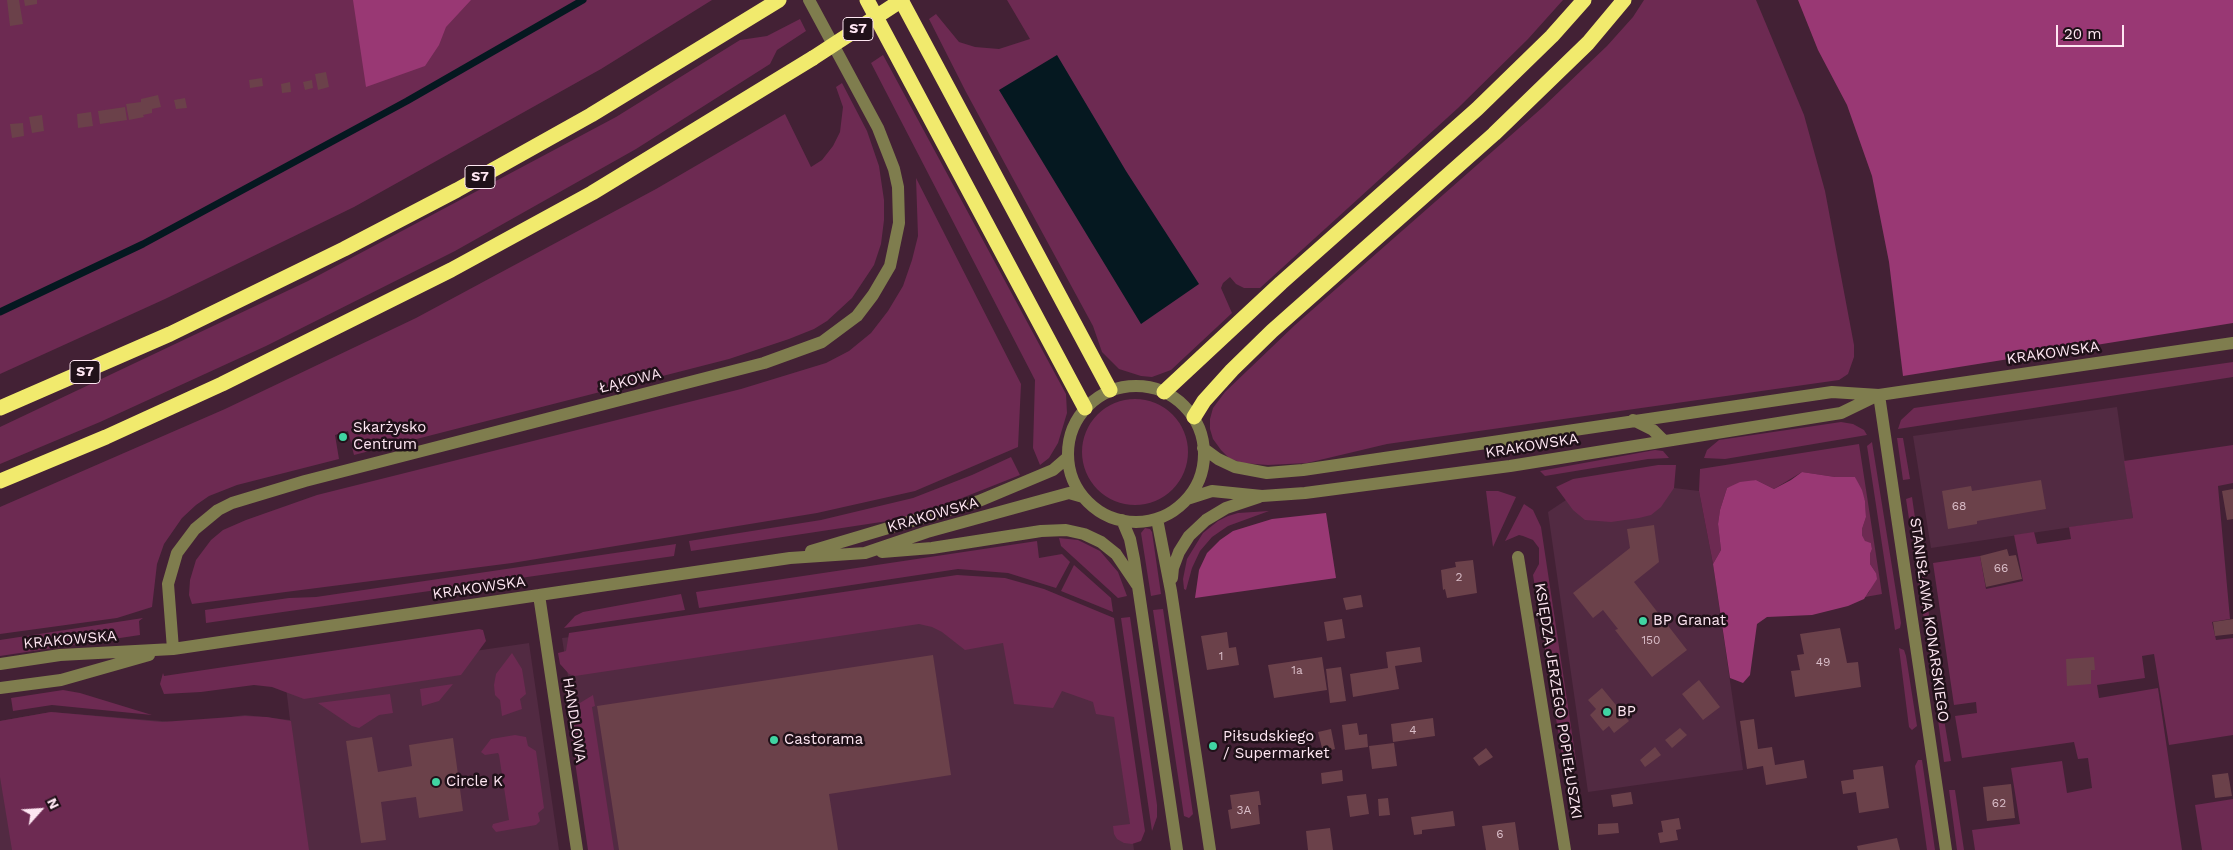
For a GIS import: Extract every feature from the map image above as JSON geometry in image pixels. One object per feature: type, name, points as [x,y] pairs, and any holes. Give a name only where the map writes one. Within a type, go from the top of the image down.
[{"type":"highway","name":"S7","points":[[0,408],[162,338],[344,249],[457,190],[591,114],[779,0]]},
{"type":"highway","points":[[867,0],[1085,408]]},
{"type":"highway","name":"S7","points":[[0,481],[106,437],[222,384],[451,270],[592,193],[814,58],[901,0]]},
{"type":"highway","points":[[901,0],[1110,390]]},
{"type":"highway","points":[[1164,392],[1281,283],[1477,109],[1552,36],[1584,0]]},
{"type":"highway","points":[[1194,418],[1204,401],[1232,370],[1319,289],[1494,134],[1593,38],[1624,0]]},
{"type":"street","name":"ŁĄKOWA","points":[[173,649],[168,584],[178,553],[195,529],[218,510],[232,503],[314,479],[764,363],[822,342],[838,332],[857,316],[874,295],[890,266],[899,223],[898,187],[894,169],[878,128],[809,0]]},
{"type":"street","name":"KRAKOWSKA","points":[[1204,448],[1218,459],[1235,468],[1267,473],[1312,469],[1832,392],[1878,395],[2233,343]]},
{"type":"street","points":[[1128,386],[1147,386],[1164,392],[1186,407],[1194,418],[1200,432],[1204,448],[1201,475],[1187,498],[1174,510],[1157,518],[1145,521],[1122,520],[1107,516],[1094,508],[1083,497],[1070,471],[1068,457],[1069,439],[1075,423],[1085,408],[1096,397],[1110,390],[1128,386]]},
{"type":"street","name":"KRAKOWSKA","points":[[1187,498],[1212,491],[1262,496],[1351,489],[1510,466],[1841,413],[1878,395]]},
{"type":"street","name":"STANISŁAWA KONARSKIEGO","points":[[1878,395],[1946,850]]},
{"type":"street","points":[[1633,420],[1653,430],[1664,441]]},
{"type":"street","name":"KRAKOWSKA","points":[[790,558],[978,501],[1052,470],[1068,457]]},
{"type":"street","name":"KRAKOWSKA","points":[[0,664],[60,655],[173,649],[790,558],[866,553],[926,532],[1069,493],[1083,497]]},
{"type":"street","points":[[1171,590],[1173,568],[1179,552],[1189,536],[1206,520],[1226,508],[1262,496]]},
{"type":"street","points":[[1157,518],[1171,590],[1210,850]]},
{"type":"street","points":[[1122,520],[1130,540],[1177,850]]},
{"type":"street","points":[[866,553],[932,548],[1041,531],[1066,530],[1084,534],[1101,542],[1116,554],[1138,588]]},
{"type":"street","name":"KSIĘDZA JERZEGO POPIEŁUSZKI","points":[[1518,557],[1565,850]]},
{"type":"street","name":"HANDLOWA","points":[[539,595],[577,850]]},
{"type":"street","name":"KRAKOWSKA","points":[[0,688],[61,680],[173,649]]},
{"type":"shaded area","points":[[0,0],[712,0],[601,69],[354,207],[165,299],[0,374]]},
{"type":"shaded area","points":[[353,0],[471,0],[446,27],[439,45],[425,66],[366,87]]},
{"type":"shaded area","points":[[1007,0],[1563,0],[1528,39],[1458,108],[1260,288],[1244,288],[1236,284],[1230,277],[1223,283],[1221,288],[1232,313],[1171,370],[1152,377],[1141,376],[1119,369],[1102,352],[1093,326],[966,92],[929,19],[936,14],[959,42],[975,47],[999,49],[1030,39]]},
{"type":"shaded area","points":[[1644,0],[1756,0],[1804,115],[1825,191],[1854,345],[1854,357],[1848,374],[1839,380],[1387,444],[1307,463],[1268,465],[1242,463],[1229,458],[1213,439],[1210,429],[1213,408],[1225,392],[1295,325],[1543,107],[1607,46],[1633,17]]},
{"type":"shaded area","points":[[1798,0],[2233,0],[2233,323],[1903,376],[1889,262],[1872,176],[1847,105],[1818,50]]},
{"type":"shaded area","points":[[800,19],[806,31],[777,50],[770,64],[636,149],[455,251],[266,346],[100,422],[0,464],[0,427],[308,281],[616,117],[740,40],[767,36]]},
{"type":"shaded area","points":[[883,55],[1066,394],[1067,413],[1058,443],[1049,458],[1040,465],[1033,448],[1035,380],[871,63]]},
{"type":"shaded area","points":[[842,83],[867,131],[879,166],[884,200],[884,220],[881,244],[874,265],[852,298],[827,321],[814,329],[789,339],[729,359],[354,455],[348,431],[335,435],[339,459],[237,485],[209,496],[182,518],[164,544],[157,564],[152,607],[117,618],[0,634],[0,507],[225,409],[416,318],[656,189],[785,114],[811,167],[822,160],[833,146],[840,132],[843,107],[836,87]]},
{"type":"shaded area","points":[[916,178],[1021,384],[1018,447],[915,491],[817,513],[512,563],[192,604],[189,595],[190,580],[196,560],[211,540],[223,530],[246,520],[317,495],[741,389],[826,363],[849,351],[871,333],[888,311],[903,286],[918,236]]},
{"type":"shaded area","points":[[2233,362],[2233,377],[1898,429],[1901,420],[1914,408]]},
{"type":"shaded area","points":[[1135,399],[1155,403],[1172,415],[1184,432],[1188,452],[1184,472],[1172,489],[1155,501],[1135,505],[1115,501],[1098,489],[1086,472],[1082,452],[1086,432],[1098,415],[1115,403]]},
{"type":"shaded area","points":[[2117,407],[2133,518],[1931,548],[1913,436]]},
{"type":"shaded area","points":[[1841,422],[1853,424],[1864,430],[1867,435],[1725,459],[1704,458],[1707,450],[1719,440]]},
{"type":"shaded area","points":[[1897,438],[1903,438],[1910,479],[1903,480]]},
{"type":"shaded area","points":[[1872,442],[1901,623],[1900,628],[1895,630],[1867,446]]},
{"type":"shaded area","points":[[1859,444],[1882,594],[1865,597],[1869,592],[1876,573],[1870,564],[1871,543],[1865,542],[1862,535],[1866,517],[1865,501],[1855,477],[1835,477],[1802,472],[1774,489],[1756,480],[1727,488],[1718,524],[1721,550],[1713,564],[1699,491],[1700,469]]},
{"type":"shaded area","points":[[2233,445],[2233,483],[2218,486],[2230,619],[2212,622],[2216,640],[2233,638],[2233,735],[2169,745],[2154,654],[2142,656],[2145,678],[2097,685],[2099,698],[2158,688],[2182,850],[1975,850],[1972,830],[2020,824],[2011,768],[2062,761],[2067,793],[2092,788],[2088,758],[2078,759],[2074,742],[1962,758],[1955,716],[1977,713],[1976,702],[1954,705],[1933,563],[1980,556],[1986,589],[2023,581],[2014,535],[2034,532],[2037,544],[2071,539],[2069,527],[2133,518],[2124,461]]},
{"type":"shaded area","points":[[1655,450],[1663,451],[1669,458],[1648,459],[1545,476],[1540,471]]},
{"type":"shaded area","points":[[1011,457],[1020,475],[914,517],[691,551],[689,541],[821,520],[913,498],[972,475]]},
{"type":"shaded area","points":[[1658,465],[1676,465],[1674,488],[1661,507],[1651,515],[1639,518],[1611,522],[1585,520],[1573,510],[1556,487],[1573,479]]},
{"type":"shaded area","points":[[1802,472],[1835,477],[1855,477],[1865,501],[1866,517],[1862,535],[1865,541],[1871,543],[1870,564],[1876,573],[1877,579],[1864,599],[1848,606],[1812,615],[1767,617],[1757,624],[1750,675],[1743,683],[1730,678],[1713,564],[1721,550],[1718,524],[1720,510],[1727,488],[1740,482],[1756,480],[1774,489]]},
{"type":"shaded area","name":"BP Granat","points":[[1674,488],[1699,491],[1713,564],[1743,770],[1588,792],[1548,512],[1566,500]]},
{"type":"shaded area","points":[[1486,491],[1498,491],[1516,497],[1493,547]]},
{"type":"shaded area","points":[[1912,497],[1917,532],[1911,532],[1906,499]]},
{"type":"shaded area","points":[[1524,504],[1533,510],[1541,527],[1576,760],[1563,762],[1533,575],[1539,564],[1539,548],[1533,540],[1519,535],[1505,541]]},
{"type":"shaded area","points":[[1269,511],[1228,526],[1212,537],[1200,551],[1192,568],[1186,590],[1184,589],[1183,579],[1187,559],[1203,533],[1228,516],[1238,513]]},
{"type":"shaded area","points":[[1326,513],[1336,578],[1195,598],[1199,570],[1207,553],[1220,540],[1233,531],[1272,519]]},
{"type":"shaded area","points":[[1145,528],[1150,529],[1152,532],[1161,594],[1151,596],[1141,533]]},
{"type":"shaded area","points":[[1059,538],[1078,540],[1100,551],[1118,572],[1127,596],[1118,598],[1061,546]]},
{"type":"shaded area","points":[[1037,541],[1039,558],[1062,554],[1070,562],[1056,588],[1008,573],[958,569],[699,608],[696,592]]},
{"type":"shaded area","points":[[676,544],[674,556],[206,623],[205,610],[289,598],[316,597]]},
{"type":"shaded area","points":[[1074,565],[1111,598],[1113,612],[1061,591]]},
{"type":"shaded area","points":[[1922,567],[1942,704],[1937,705],[1916,568]]},
{"type":"shaded area","points":[[957,575],[1005,578],[1044,589],[1114,618],[1145,831],[1141,841],[1132,844],[1124,843],[1117,839],[1114,834],[1113,826],[1130,824],[1114,717],[1096,714],[1093,702],[1062,691],[1053,708],[1014,704],[1003,643],[965,650],[942,632],[919,624],[575,676],[569,674],[560,664],[558,653],[566,651],[569,633]]},
{"type":"shaded area","points":[[944,592],[1103,621],[1134,850],[595,850],[562,638]]},
{"type":"shaded area","points":[[681,594],[685,610],[564,628],[575,616],[583,612]]},
{"type":"shaded area","points":[[1163,609],[1193,814],[1189,818],[1184,816],[1153,610]]},
{"type":"shaded area","points":[[1130,617],[1157,805],[1157,817],[1152,831],[1121,618]]},
{"type":"shaded area","points":[[143,618],[139,621],[140,635],[0,656],[0,640]]},
{"type":"shaded area","points":[[479,629],[483,630],[486,641],[461,675],[304,699],[272,687],[254,685],[201,692],[164,694],[160,684],[163,673],[164,676]]},
{"type":"shaded area","points":[[529,643],[559,850],[0,850],[0,721],[51,712],[186,723],[245,715],[290,720],[285,679]]},
{"type":"shaded area","points":[[1899,648],[1904,650],[1906,656],[1917,726],[1912,730],[1909,727]]},
{"type":"shaded area","points":[[512,653],[522,669],[526,694],[520,699],[522,709],[502,716],[500,700],[495,695],[494,685],[496,674]]},
{"type":"shaded area","points":[[453,684],[439,701],[422,706],[420,689]]},
{"type":"shaded area","points":[[63,690],[80,693],[152,715],[52,705],[13,711],[11,698]]},
{"type":"shaded area","points":[[390,694],[393,713],[379,715],[359,728],[352,726],[318,703]]},
{"type":"shaded area","points":[[593,695],[595,706],[592,707],[614,850],[588,850],[569,721],[570,712],[575,706]]},
{"type":"shaded area","points":[[51,712],[162,722],[245,716],[291,721],[309,850],[12,850],[0,777],[0,721]]},
{"type":"shaded area","points":[[1944,719],[1951,761],[1944,762],[1938,720]]},
{"type":"shaded area","points":[[515,735],[526,737],[528,746],[536,751],[544,808],[538,813],[540,821],[536,825],[496,832],[492,827],[493,824],[509,820],[499,755],[498,753],[485,755],[481,752],[491,739]]},
{"type":"shaded area","points":[[1918,760],[1922,760],[1935,850],[1927,850],[1915,766]]},
{"type":"shaded area","points":[[1949,790],[1955,790],[1964,850],[1957,850]]},
{"type":"shaded area","points":[[2233,799],[2233,850],[2202,850],[2195,805]]},
{"type":"water","points":[[1057,55],[1126,171],[1199,284],[1141,324],[999,90]]},
{"type":"building","points":[[7,0],[19,0],[23,24],[10,26]]},
{"type":"building","points":[[24,0],[37,0],[37,4],[25,6]]},
{"type":"building","points":[[326,72],[329,87],[318,90],[315,74]]},
{"type":"building","points":[[262,78],[263,86],[250,88],[249,80]]},
{"type":"building","points":[[312,80],[313,88],[305,90],[303,82]]},
{"type":"building","points":[[290,82],[291,92],[282,93],[281,84]]},
{"type":"building","points":[[158,95],[161,107],[152,109],[152,113],[143,115],[144,117],[129,120],[126,104],[141,102],[141,99]]},
{"type":"building","points":[[185,98],[187,108],[176,109],[174,100]]},
{"type":"building","points":[[125,107],[127,120],[100,124],[98,111]]},
{"type":"building","points":[[91,112],[93,126],[78,128],[77,114]]},
{"type":"building","points":[[42,115],[44,131],[32,133],[29,117]]},
{"type":"building","points":[[23,123],[24,136],[12,138],[10,124]]},
{"type":"building","name":"Skarżysko Centrum","points":[[346,434],[348,439],[339,441],[338,436]]},
{"type":"building","points":[[2041,480],[2046,509],[1977,521],[1977,524],[1948,529],[1942,491],[1971,486],[1972,491]]},
{"type":"building","points":[[2233,489],[2233,519],[2227,520],[2222,491]]},
{"type":"building","points":[[1654,525],[1659,562],[1634,582],[1687,650],[1652,677],[1615,630],[1618,629],[1603,610],[1593,618],[1573,593],[1630,548],[1627,529]]},
{"type":"building","points":[[2007,549],[2009,556],[2016,555],[2022,579],[1986,587],[1980,556]]},
{"type":"building","points":[[1473,560],[1477,593],[1447,598],[1445,589],[1443,590],[1441,570],[1456,567],[1455,562]]},
{"type":"building","points":[[1361,595],[1363,607],[1346,610],[1343,598]]},
{"type":"building","points":[[1342,619],[1345,638],[1327,641],[1324,622]]},
{"type":"building","points":[[2233,619],[2233,634],[2215,636],[2213,622]]},
{"type":"building","points":[[1840,628],[1847,663],[1858,662],[1861,687],[1795,697],[1791,671],[1800,670],[1797,655],[1804,654],[1800,634]]},
{"type":"building","points":[[1227,632],[1229,648],[1236,647],[1239,665],[1207,670],[1201,636]]},
{"type":"building","points":[[1420,647],[1422,662],[1395,666],[1399,689],[1353,697],[1350,674],[1388,668],[1386,652]]},
{"type":"building","name":"Castorama","points":[[933,655],[951,775],[829,794],[838,850],[619,850],[597,706]]},
{"type":"building","points":[[1322,657],[1327,690],[1274,698],[1268,665]]},
{"type":"building","points":[[2094,657],[2095,670],[2091,670],[2091,684],[2067,686],[2066,659]]},
{"type":"building","points":[[1341,667],[1346,701],[1330,703],[1326,669]]},
{"type":"building","points":[[1699,680],[1720,707],[1703,720],[1682,694]]},
{"type":"building","name":"BP","points":[[1602,688],[1629,721],[1614,733],[1609,726],[1603,731],[1590,715],[1596,709],[1588,700]]},
{"type":"building","points":[[1433,718],[1435,736],[1393,742],[1391,724]]},
{"type":"building","points":[[1754,719],[1758,749],[1772,747],[1775,765],[1804,760],[1807,778],[1766,785],[1763,766],[1747,769],[1740,721]]},
{"type":"building","points":[[1357,723],[1359,735],[1367,734],[1368,747],[1345,750],[1342,725]]},
{"type":"building","points":[[1680,728],[1687,735],[1672,748],[1665,740]]},
{"type":"building","points":[[1331,729],[1335,749],[1323,752],[1318,732]]},
{"type":"building","points":[[372,737],[378,772],[412,766],[409,745],[453,738],[463,811],[419,818],[416,797],[381,802],[386,840],[361,843],[346,741]]},
{"type":"building","points":[[1394,743],[1397,766],[1372,769],[1369,746]]},
{"type":"building","points":[[1655,747],[1661,755],[1645,767],[1640,760]]},
{"type":"building","points":[[1486,748],[1493,757],[1479,766],[1473,758]]},
{"type":"building","points":[[1883,766],[1889,808],[1859,813],[1856,792],[1843,794],[1841,781],[1854,779],[1853,770]]},
{"type":"building","points":[[1342,770],[1343,781],[1322,784],[1321,773]]},
{"type":"building","points":[[2228,773],[2232,796],[2215,798],[2212,775]]},
{"type":"building","points":[[2011,784],[2015,818],[1987,821],[1983,787]]},
{"type":"building","points":[[1259,791],[1261,805],[1258,805],[1260,824],[1231,829],[1228,810],[1232,809],[1230,795]]},
{"type":"building","points":[[1631,792],[1633,804],[1613,807],[1611,795]]},
{"type":"building","points":[[1366,794],[1369,814],[1350,817],[1347,796]]},
{"type":"building","points":[[1388,798],[1390,815],[1379,816],[1378,799]]},
{"type":"building","points":[[1453,811],[1455,826],[1422,830],[1422,834],[1414,835],[1411,817]]},
{"type":"building","points":[[1679,818],[1681,829],[1676,830],[1678,840],[1660,843],[1658,833],[1663,832],[1661,821]]},
{"type":"building","points":[[1515,822],[1519,850],[1486,850],[1482,826]]},
{"type":"building","points":[[1618,823],[1619,833],[1598,835],[1598,824]]},
{"type":"building","points":[[1330,828],[1333,850],[1308,850],[1306,831]]},
{"type":"building","points":[[1897,838],[1900,850],[1858,850],[1857,846]]},
{"type":"waterway","points":[[0,312],[143,244],[407,101],[583,0]]},
{"type":"place","name":"Skarżysko Centrum","points":[[343,437]]},
{"type":"place","name":"BP Granat","points":[[1643,621]]},
{"type":"place","name":"BP","points":[[1607,712]]},
{"type":"place","name":"Castorama","points":[[774,740]]},
{"type":"place","name":"Piłsudskiego / Supermarket","points":[[1213,746]]},
{"type":"place","name":"Circle K","points":[[436,782]]}]
